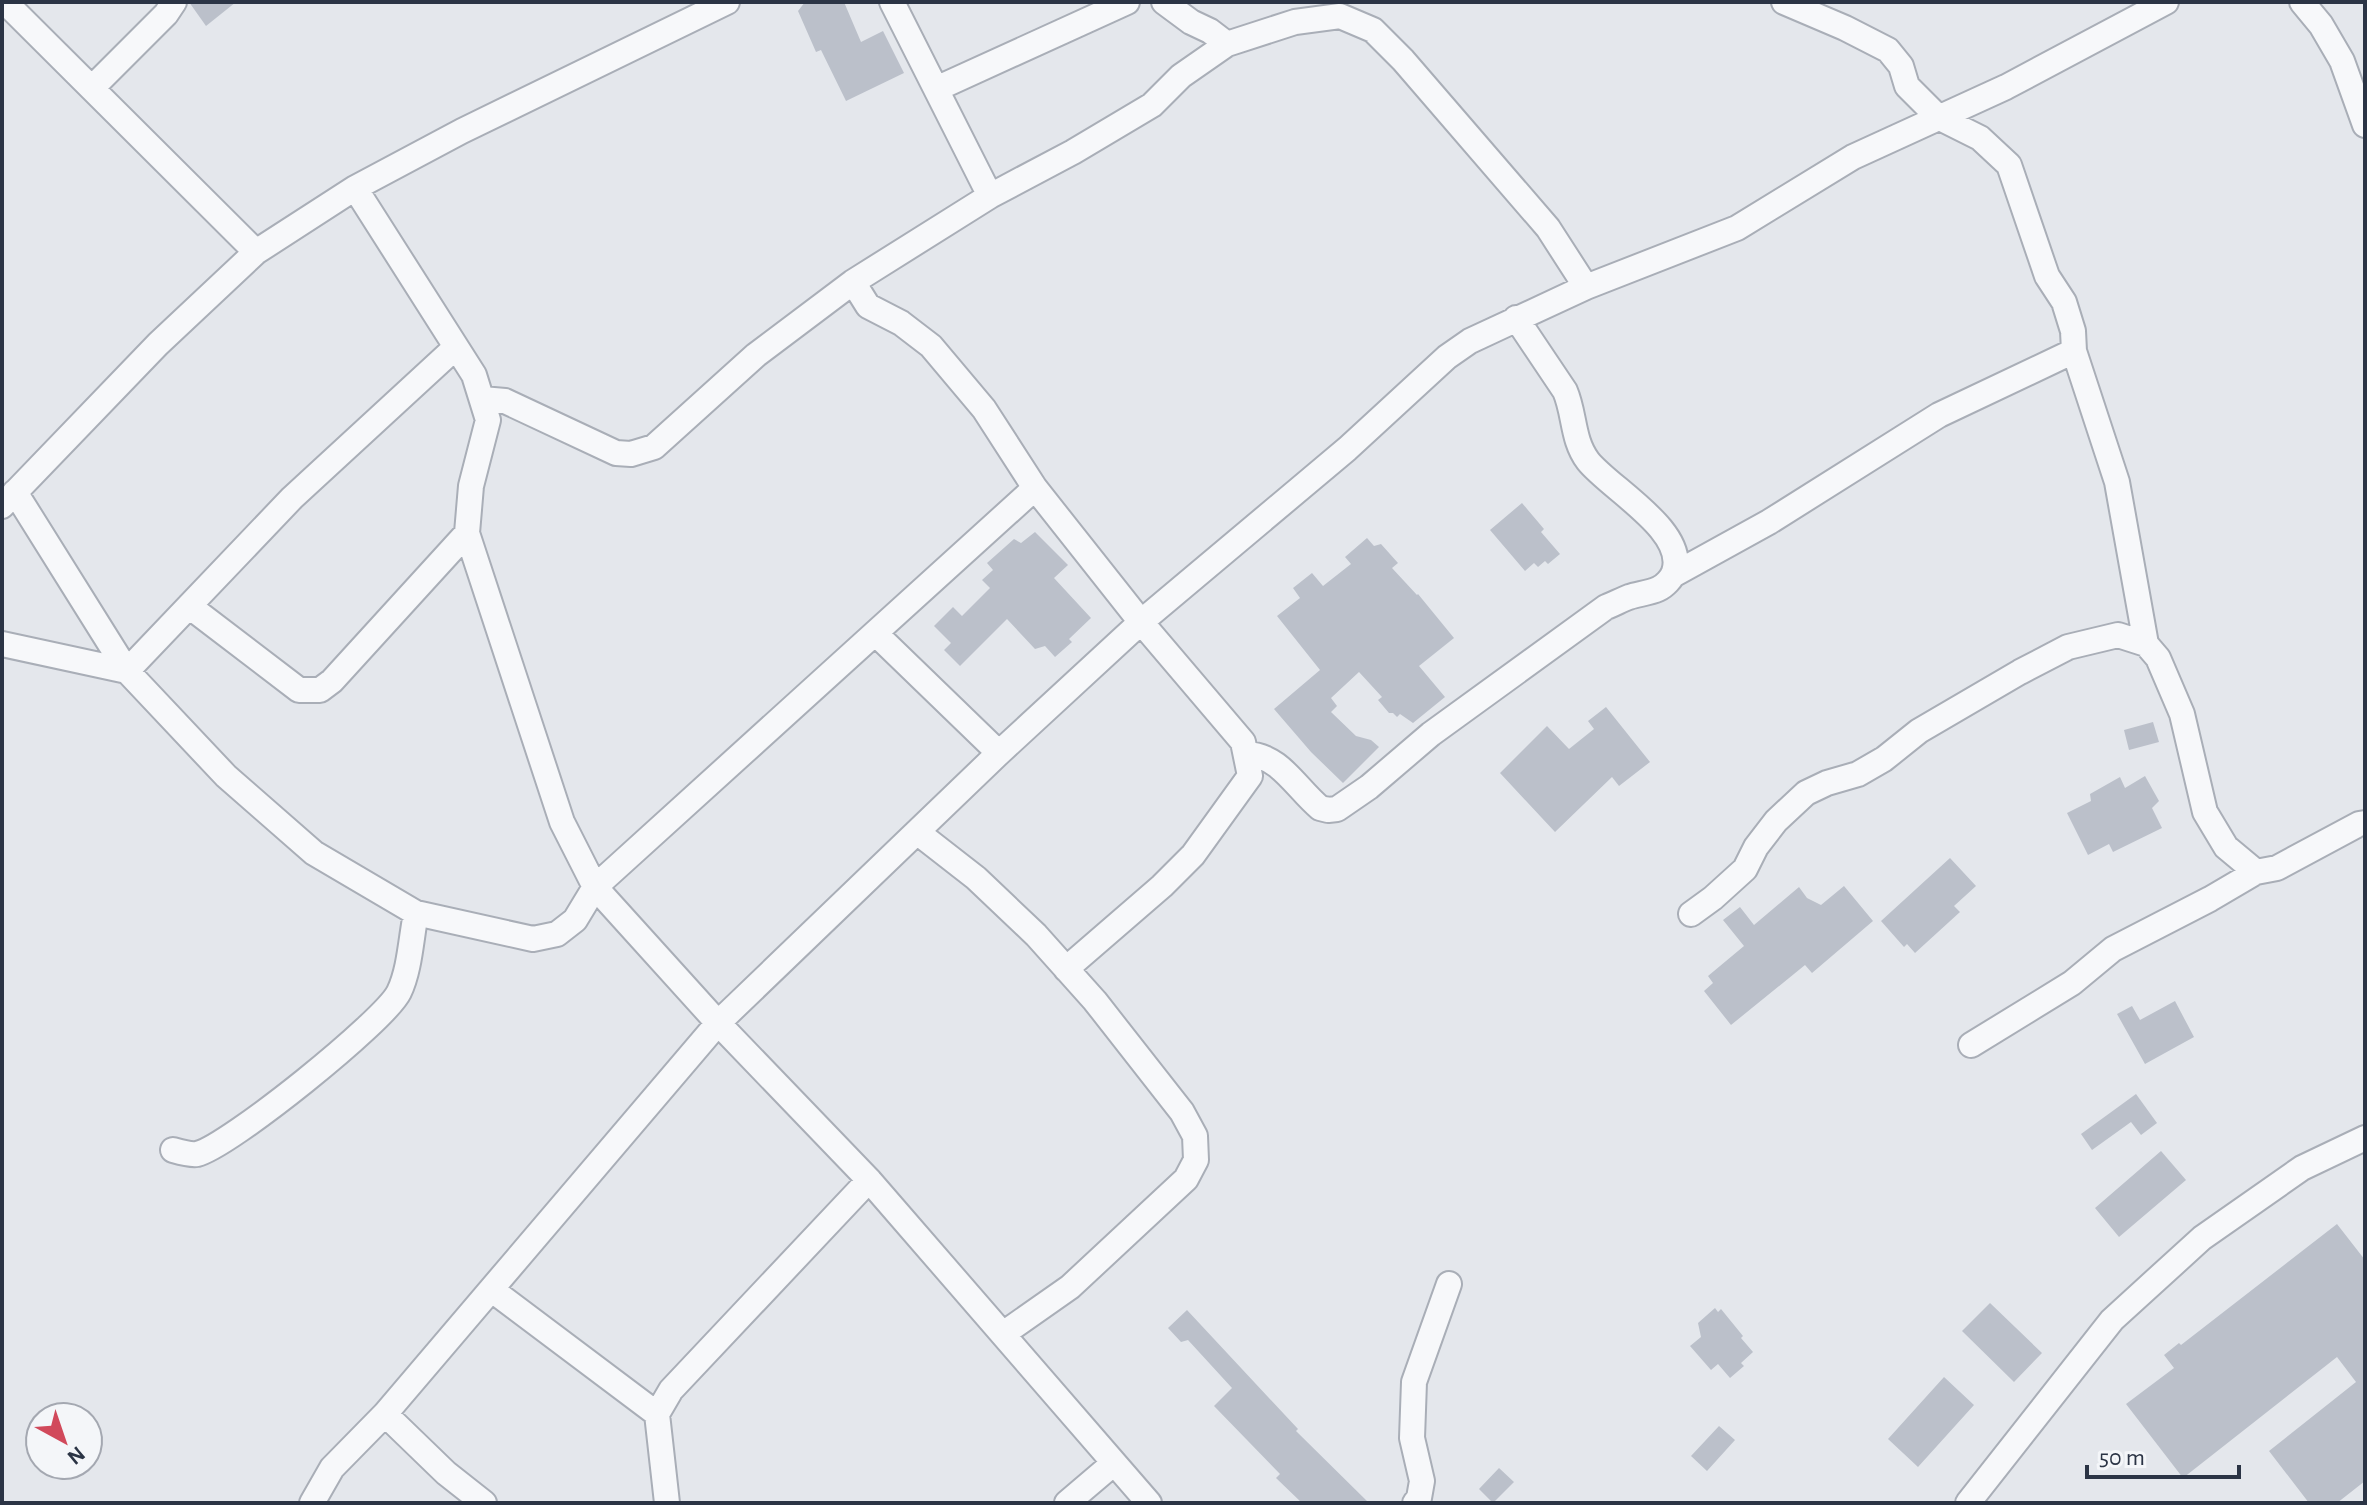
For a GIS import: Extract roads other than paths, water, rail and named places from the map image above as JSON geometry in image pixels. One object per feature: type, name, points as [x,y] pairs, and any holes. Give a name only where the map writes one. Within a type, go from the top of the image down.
[{"type":"street","points":[[5,2],[256,252]]},
{"type":"street","points":[[92,88],[166,14],[174,2]]},
{"type":"street","points":[[727,2],[680,12],[355,188],[256,252],[158,344],[8,499],[127,671],[226,776],[314,853],[416,913],[533,939],[557,934],[575,920],[595,887],[1035,488]]},
{"type":"street","points":[[892,2],[990,196]]},
{"type":"street","points":[[936,89],[1127,2]]},
{"type":"street","points":[[1164,2],[1227,44]]},
{"type":"street","points":[[1784,2],[1888,50],[1901,66],[1907,86],[1938,117],[1980,138],[2009,165],[2047,276],[2064,302],[2073,331],[2074,351],[2117,482],[2146,644],[2158,658],[2182,714],[2205,812],[2226,847],[2256,872]]},
{"type":"street","points":[[312,1503],[332,1468],[385,1414],[718,1023],[999,753],[1141,622],[1347,449],[1447,357],[1470,341],[1516,318],[1737,228],[1853,157],[2006,87],[2166,2]]},
{"type":"street","points":[[2302,2],[2321,25],[2342,61],[2365,125]]},
{"type":"street","points":[[482,399],[505,401],[616,453],[631,454],[645,450],[661,441],[756,355],[853,282],[990,196],[1152,105],[1181,76],[1227,44],[1295,22],[1340,16],[1373,30],[1403,60],[1548,228],[1586,287]]},
{"type":"street","points":[[355,188],[474,375],[488,420],[471,486],[467,533],[562,822],[595,887],[718,1023],[869,1180],[1149,1503]]},
{"type":"street","points":[[853,282],[868,306],[901,323],[931,346],[984,409],[1035,488],[1141,622],[1243,742],[1250,776],[1193,855],[1066,969]]},
{"type":"street","points":[[1516,318],[1565,391],[1578,443],[1589,462],[1664,533],[1676,555],[1673,575]]},
{"type":"street","points":[[127,671],[292,498],[456,347]]},
{"type":"street","points":[[1246,754],[1263,755],[1274,762],[1320,808],[1337,809],[1369,787],[1431,734],[1606,607],[1659,589],[1673,575],[1769,522],[1939,415],[2074,351]]},
{"type":"street","points":[[189,606],[299,690],[320,690],[332,681],[467,533]]},
{"type":"street","points":[[876,634],[999,753]]},
{"type":"street","points":[[1691,914],[1745,869],[1756,847],[1776,821],[1806,793],[1858,774],[1884,759],[1919,731],[2068,647],[2118,635],[2146,644]]},
{"type":"street","points":[[2,644],[127,671]]},
{"type":"street","points":[[1971,1045],[2072,983],[2113,949],[2256,872],[2277,868],[2365,823]]},
{"type":"street","points":[[917,832],[976,878],[1036,935],[1095,1001],[1182,1112],[1195,1136],[1196,1160],[1186,1179],[1070,1287],[1003,1334]]},
{"type":"street","points":[[173,1150],[195,1154],[217,1145],[310,1077],[379,1018],[399,993],[416,913]]},
{"type":"street","points":[[1968,1503],[2112,1320],[2202,1238],[2302,1168],[2365,1138]]},
{"type":"street","points":[[667,1503],[657,1414],[671,1390],[869,1180]]},
{"type":"street","points":[[1415,1503],[1422,1481],[1412,1438],[1414,1382],[1449,1284]]},
{"type":"street","points":[[492,1290],[657,1414]]},
{"type":"street","points":[[385,1414],[446,1473],[484,1503]]},
{"type":"street","points":[[1067,1503],[1114,1463]]}]
